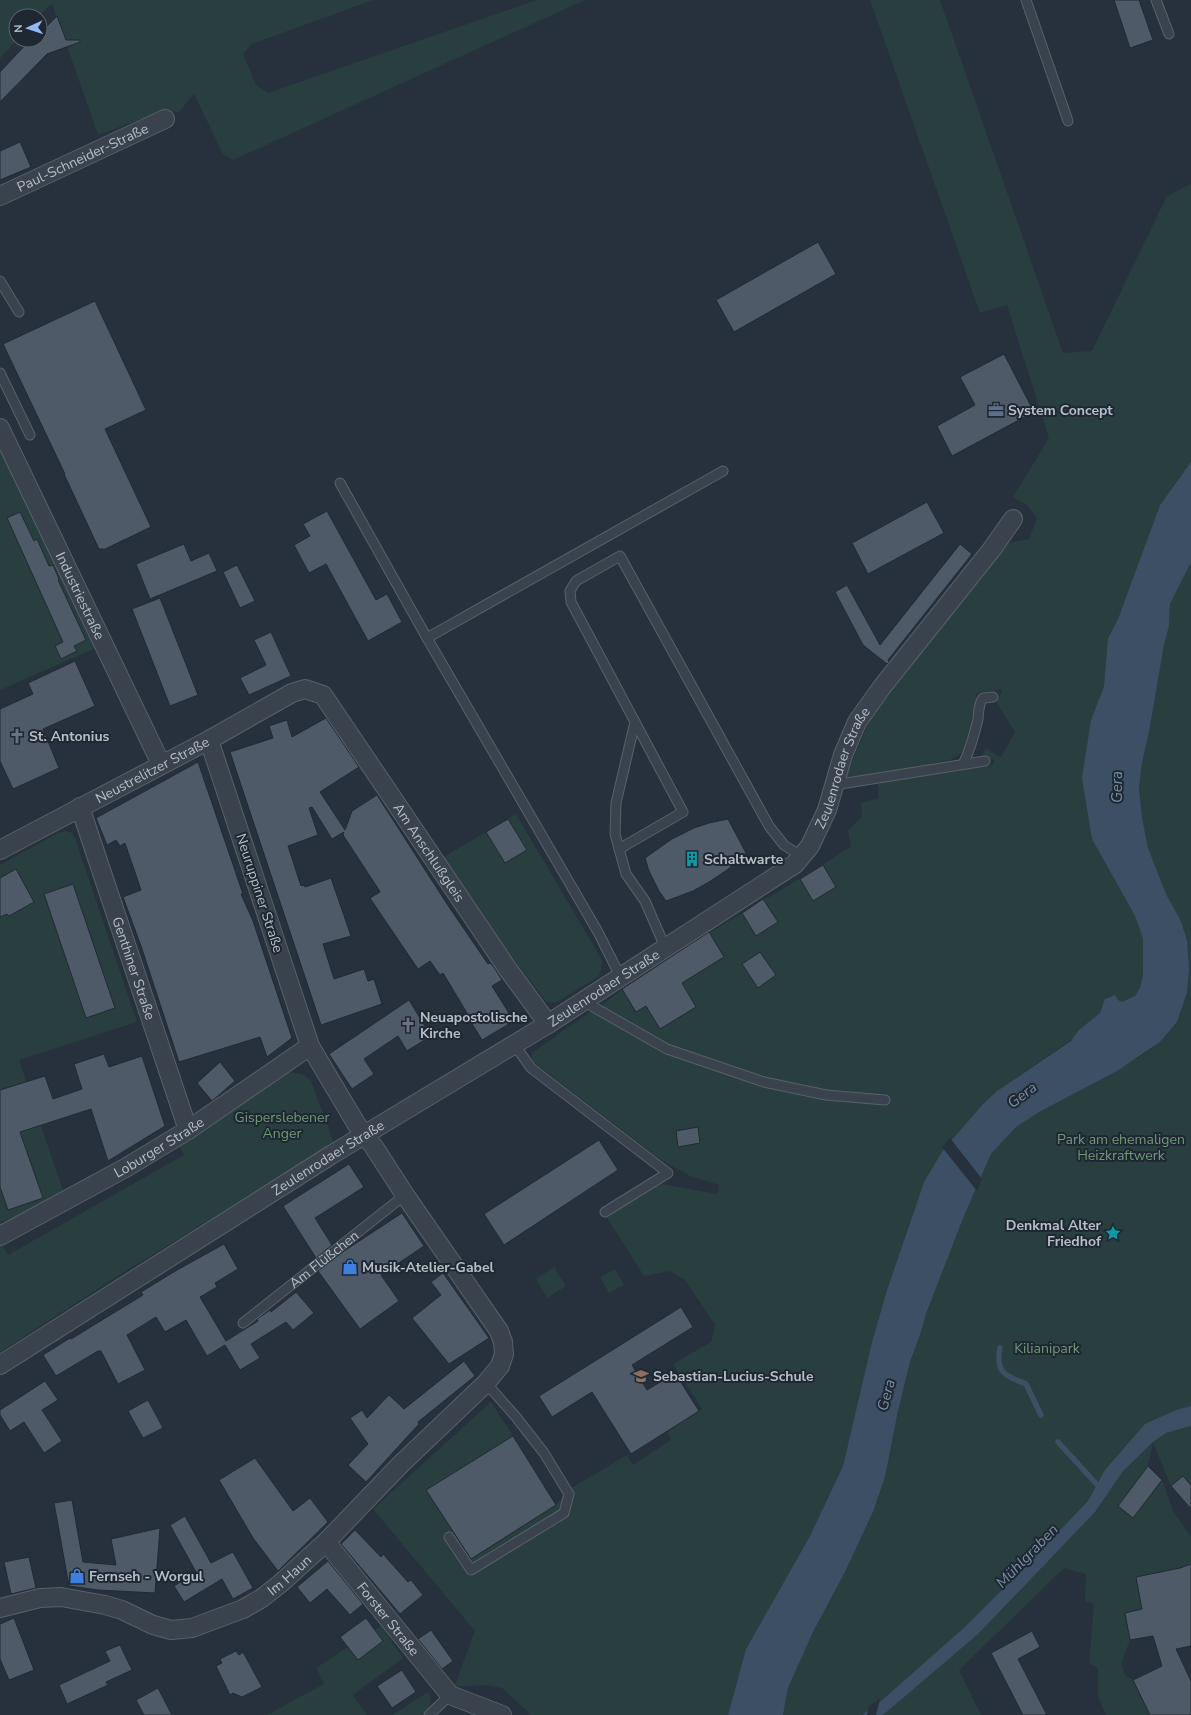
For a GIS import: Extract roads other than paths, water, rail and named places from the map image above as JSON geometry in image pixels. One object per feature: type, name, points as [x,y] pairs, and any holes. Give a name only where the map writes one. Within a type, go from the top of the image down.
[{"type":"street","name":"Paul-Schneider-Straße","points":[[0,196],[165,119]]},
{"type":"street","name":"Industriestraße","points":[[0,428],[161,764]]},
{"type":"street","name":"Zeulenrodaer Straße","points":[[0,1365],[331,1154],[365,1136],[548,1024],[664,947],[795,864],[810,846],[827,810],[843,755],[857,722],[882,687],[992,550],[1013,519]]},
{"type":"street","name":"Neustrelitzer Straße","points":[[0,850],[209,740],[292,693],[305,689]]},
{"type":"street","name":"Am Anschlußgleis","points":[[305,689],[323,695],[507,968],[548,1024]]},
{"type":"street","name":"Neuruppiner Straße","points":[[209,740],[310,1046]]},
{"type":"street","name":"Genthiner Straße","points":[[80,808],[188,1130]]},
{"type":"street","name":"Loburger Straße","points":[[0,1236],[127,1167],[188,1130],[310,1046]]},
{"type":"street","points":[[310,1046],[365,1136],[374,1146],[406,1195]]},
{"type":"street","name":"Im Haun","points":[[0,1608],[40,1598],[61,1597],[105,1605],[122,1610],[153,1625],[171,1630],[192,1628],[243,1609],[262,1598],[326,1542],[401,1464],[486,1383],[500,1366],[504,1354],[503,1342],[499,1331],[406,1195]]},
{"type":"street","name":"Forster Straße","points":[[326,1542],[450,1695],[502,1715]]},
{"type":"lane","points":[[1026,0],[1068,121]]},
{"type":"lane","points":[[1156,0],[1169,34]]},
{"type":"lane","points":[[0,281],[19,312]]},
{"type":"lane","points":[[0,373],[30,435]]},
{"type":"lane","points":[[427,638],[723,471]]},
{"type":"lane","points":[[340,483],[427,638],[598,932],[620,976]]},
{"type":"lane","points":[[619,849],[683,812],[571,602],[570,591],[576,581],[620,556],[769,826],[784,845],[801,856]]},
{"type":"lane","points":[[963,764],[971,748],[979,704],[983,698],[993,697]]},
{"type":"lane","points":[[635,722],[616,803],[614,817],[615,834],[626,874],[645,901],[664,947]]},
{"type":"lane","points":[[834,785],[985,761]]},
{"type":"lane","points":[[583,1001],[667,1049],[764,1082],[826,1095],[886,1100]]},
{"type":"lane","points":[[514,1044],[531,1068],[668,1173],[605,1212]]},
{"type":"lane","name":"Am Flüßchen","points":[[242,1323],[406,1195]]},
{"type":"lane","points":[[448,1537],[471,1570],[564,1514],[569,1494],[544,1454],[516,1417],[486,1383]]},
{"type":"lane","points":[[429,1715],[450,1695]]},
{"type":"water","name":"Gera","points":[[1191,462],[1191,562],[1170,604],[1169,626],[1164,645],[1142,763],[1139,788],[1142,817],[1148,848],[1167,896],[1180,919],[1187,940],[1189,970],[1187,993],[1177,1022],[1160,1042],[1117,1071],[1041,1111],[1016,1127],[991,1154],[964,1216],[926,1314],[910,1362],[898,1411],[885,1477],[873,1512],[845,1572],[813,1632],[788,1688],[783,1715],[728,1715],[746,1649],[810,1536],[843,1466],[872,1342],[887,1290],[924,1182],[943,1150],[983,1104],[997,1091],[1071,1041],[1078,1031],[1100,1013],[1105,999],[1115,995],[1118,1000],[1122,1002],[1135,996],[1140,988],[1143,974],[1143,939],[1135,916],[1092,839],[1082,778],[1091,720],[1104,686],[1108,638],[1118,619],[1160,505]]},
{"type":"water","points":[[1191,1406],[1191,1426],[1166,1433],[1153,1442],[1123,1471],[1095,1512],[978,1634],[883,1715],[862,1715],[880,1702],[966,1626],[1024,1568],[1088,1501],[1105,1470],[1145,1424],[1176,1410]]},
{"type":"waterway","points":[[1000,1348],[1000,1368],[1007,1375],[1026,1384],[1041,1415]]},
{"type":"waterway","points":[[1058,1442],[1101,1489]]},
{"type":"place","name":"System Concept","points":[[996,410]]},
{"type":"place","name":"St. Antonius","points":[[17,736]]},
{"type":"place","name":"Schaltwarte","points":[[692,859]]},
{"type":"place","name":"Neuapostolische Kirche","points":[[408,1025]]},
{"type":"place","name":"Denkmal Alter Friedhof","points":[[1113,1233]]},
{"type":"place","name":"Musik-Atelier-Gabel","points":[[350,1267]]},
{"type":"place","name":"Sebastian-Lucius-Schule","points":[[641,1376]]},
{"type":"place","name":"Fernseh - Worgul","points":[[77,1576]]},
{"type":"park label","name":"Gisperslebener Anger","points":[[282,1126]]},
{"type":"park label","name":"Park am ehemaligen Heizkraftwerk","points":[[1121,1148]]},
{"type":"park label","name":"Kilianipark","points":[[1047,1348]]},
{"type":"water label","name":"Mühlgraben","points":[[1027,1556]]}]
